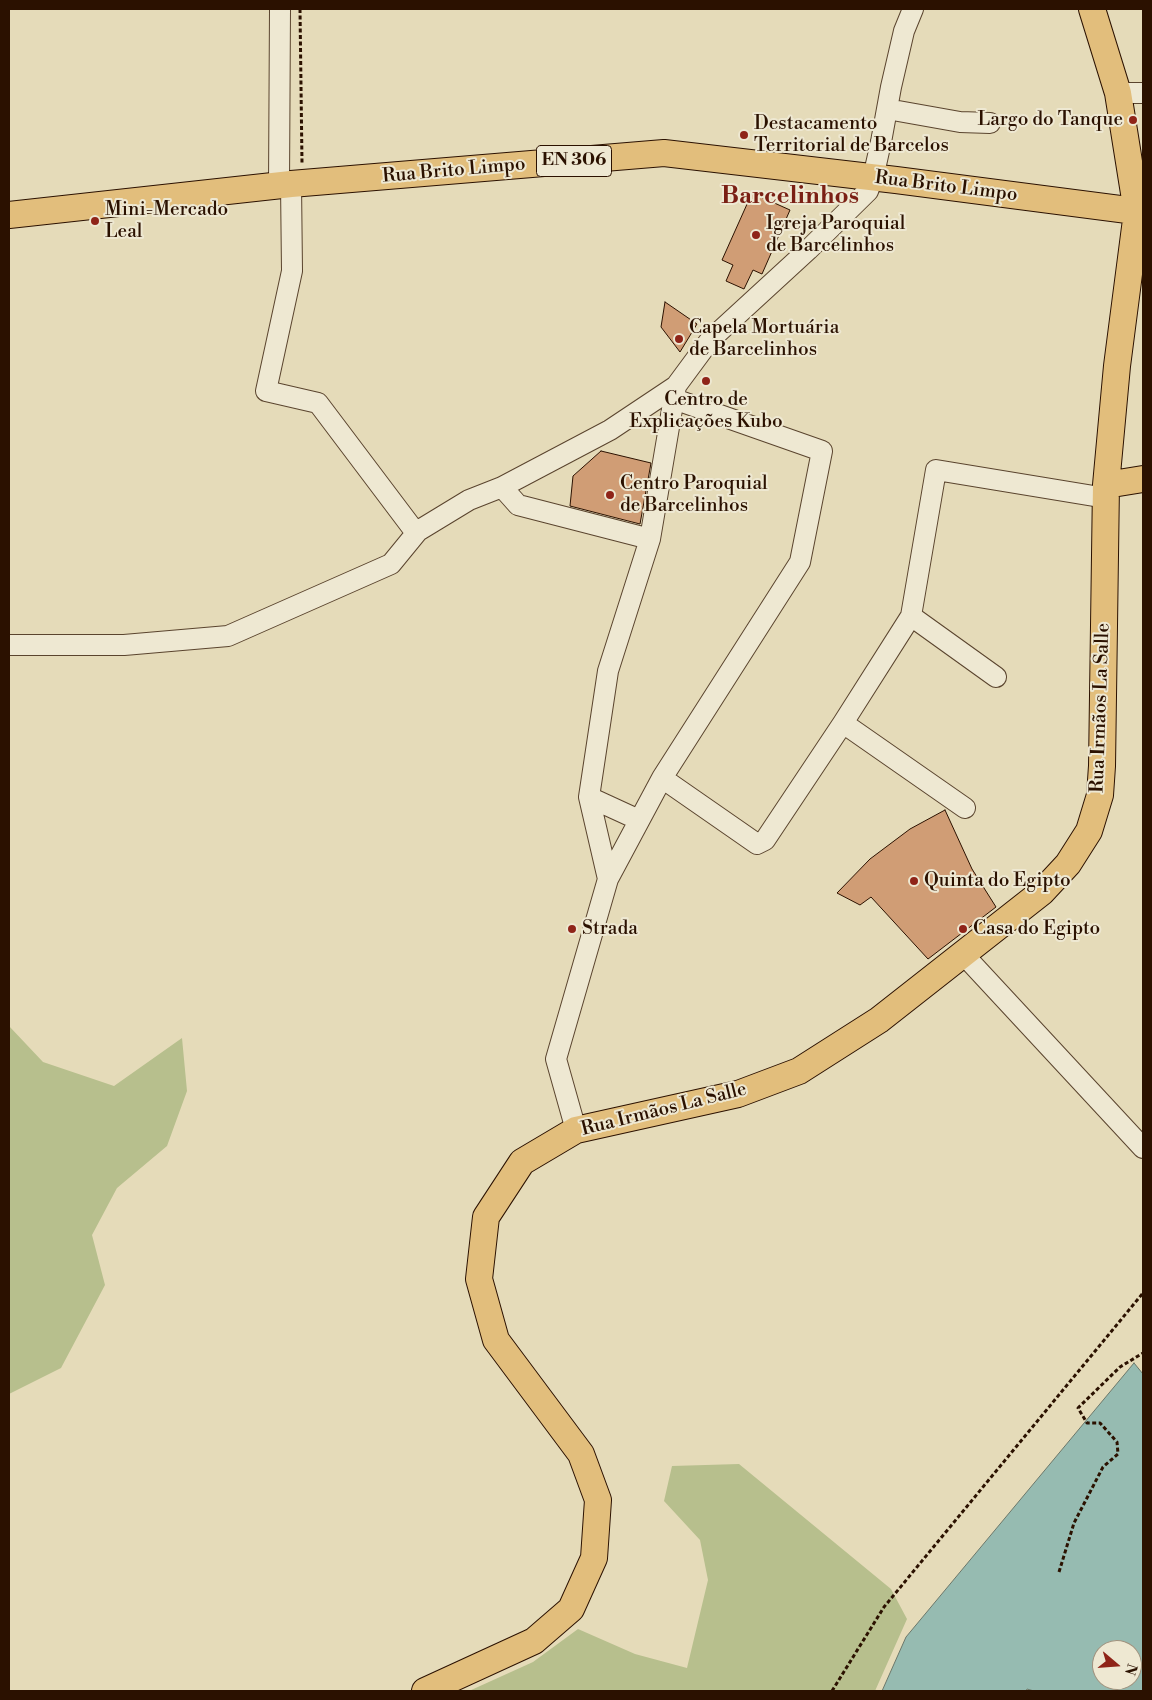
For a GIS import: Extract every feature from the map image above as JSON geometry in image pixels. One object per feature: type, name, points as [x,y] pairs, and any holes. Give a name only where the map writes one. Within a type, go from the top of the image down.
[{"type":"main road","name":"Rua Irmãos La Salle","points":[[425,1691],[534,1641],[571,1609],[594,1558],[598,1500],[581,1454],[496,1340],[479,1280],[486,1217],[522,1162],[576,1130],[738,1094],[799,1070],[879,1020],[1042,892],[1068,864],[1089,830],[1100,795],[1102,766],[1106,491],[1117,366],[1140,212],[1131,93],[1092,9]]},
{"type":"main road","name":"Rua Brito Limpo","points":[[9,215],[291,184],[664,153],[1140,212]]},
{"type":"main road","points":[[1106,491],[1143,479]]},
{"type":"street","points":[[280,9],[291,184],[292,271],[266,391],[318,403],[416,533]]},
{"type":"street","points":[[608,879],[589,797],[608,671],[650,539],[675,393],[710,340],[868,191],[873,178],[904,31],[913,9]]},
{"type":"street","points":[[887,109],[960,122],[990,123]]},
{"type":"street","points":[[9,646],[124,644],[228,636],[391,564],[416,533],[469,500],[502,487],[675,393]]},
{"type":"street","points":[[576,1130],[556,1060],[608,879],[662,778],[800,562],[822,451],[675,393]]},
{"type":"street","points":[[662,778],[756,844],[765,840],[844,723],[911,616],[936,470],[1106,491]]},
{"type":"street","points":[[502,487],[518,505],[650,539]]},
{"type":"street","points":[[911,616],[996,677]]},
{"type":"street","points":[[844,723],[965,808]]},
{"type":"street","points":[[589,797],[639,820]]},
{"type":"street","points":[[963,954],[1143,1148]]},
{"type":"path","points":[[291,184],[300,9]]},
{"type":"path","points":[[832,1691],[884,1607],[1143,1293]]},
{"type":"path","points":[[1059,1572],[1074,1523],[1103,1467],[1118,1454],[1117,1442],[1100,1424],[1087,1423],[1078,1408],[1120,1367],[1143,1353]]},
{"type":"green space","points":[[9,1026],[43,1062],[114,1086],[182,1038],[187,1091],[167,1146],[117,1188],[92,1235],[105,1285],[61,1368],[9,1394]]},
{"type":"green space","points":[[739,1464],[891,1589],[907,1619],[875,1691],[469,1691],[533,1662],[578,1629],[635,1654],[687,1668],[708,1580],[700,1540],[664,1501],[672,1466]]},
{"type":"water","points":[[1134,1363],[1143,1374],[1143,1691],[1034,1691],[1027,1689],[1026,1691],[882,1691],[906,1637]]},
{"type":"building","name":"Igreja Paroquial de Barcelinhos","points":[[752,193],[790,210],[762,274],[753,270],[744,289],[726,281],[733,265],[722,260]]},
{"type":"building","name":"Capela Mortuária de Barcelinhos","points":[[665,302],[697,324],[680,352],[661,327]]},
{"type":"building","name":"Centro Paroquial de Barcelinhos","points":[[601,451],[651,463],[640,524],[570,506],[573,476]]},
{"type":"building","name":"Quinta do Egipto","points":[[945,810],[972,869],[996,907],[928,959],[871,897],[860,905],[837,893],[870,859],[910,829]]},
{"type":"place","name":"Largo do Tanque","points":[[1133,120]]},
{"type":"place","name":"Destacamento Territorial de Barcelos","points":[[744,135]]},
{"type":"place","name":"Mini-Mercado Leal","points":[[95,221]]},
{"type":"place","name":"Igreja Paroquial de Barcelinhos","points":[[756,235]]},
{"type":"place","name":"Capela Mortuária de Barcelinhos","points":[[679,339]]},
{"type":"place","name":"Centro de Explicações Kubo","points":[[706,381]]},
{"type":"place","name":"Centro Paroquial de Barcelinhos","points":[[610,495]]},
{"type":"place","name":"Quinta do Egipto","points":[[914,881]]},
{"type":"place","name":"Strada","points":[[572,929]]},
{"type":"place","name":"Casa do Egipto","points":[[963,929]]},
{"type":"district","name":"Barcelinhos","points":[[790,197]]}]
